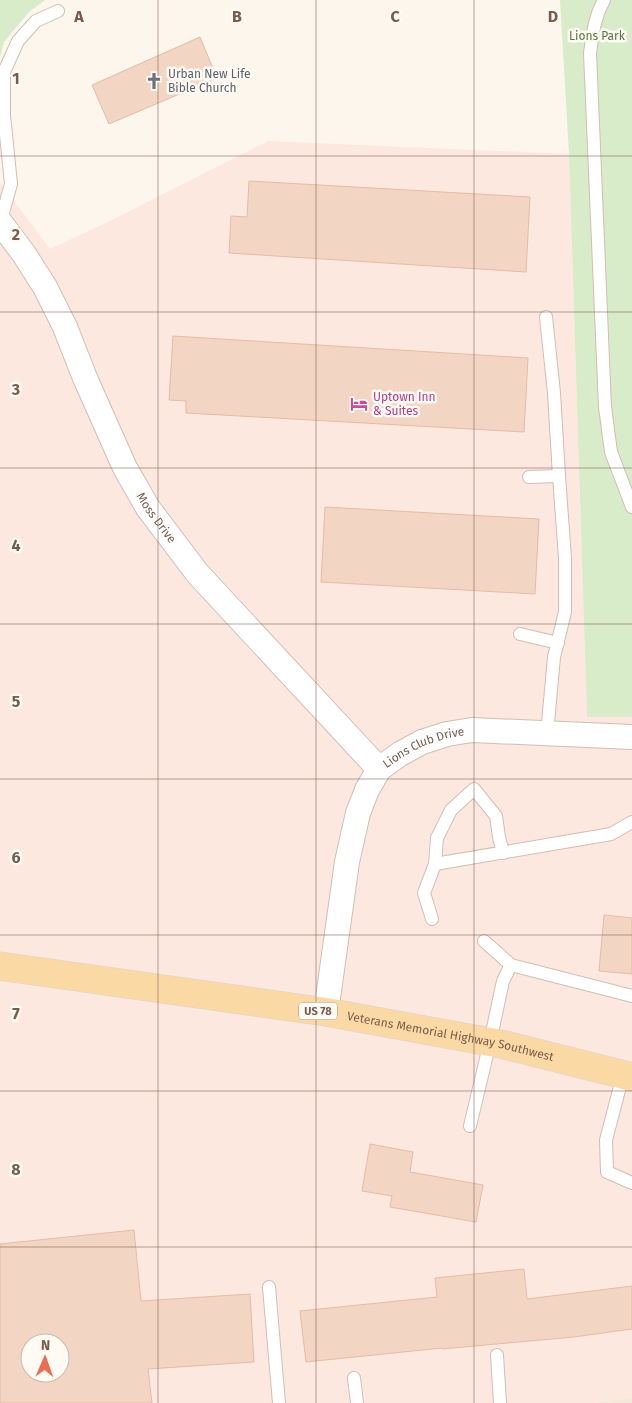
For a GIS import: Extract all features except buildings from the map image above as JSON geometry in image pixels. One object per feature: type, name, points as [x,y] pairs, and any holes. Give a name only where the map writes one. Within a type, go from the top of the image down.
[{"type":"main road","name":"Veterans Memorial Highway Southwest","points":[[0,966],[326,1012],[490,1042],[627,1076]]},
{"type":"street","name":"Moss Drive","points":[[0,222],[45,288],[61,319],[124,468],[148,508],[198,574],[379,769]]},
{"type":"street","name":"Lions Club Drive","points":[[326,1012],[347,862],[358,813],[367,790],[379,769],[400,754],[422,742],[447,734],[472,730],[632,737]]},
{"type":"lane","points":[[604,0],[597,13],[590,53],[605,407],[611,452],[632,506]]},
{"type":"lane","points":[[0,222],[11,184],[4,115],[4,72],[18,42],[36,21],[58,11]]},
{"type":"lane","points":[[546,317],[554,393],[566,597],[565,612],[553,671],[547,734]]},
{"type":"lane","points":[[529,477],[559,476]]},
{"type":"lane","points":[[520,634],[558,643]]},
{"type":"lane","points":[[432,919],[424,893],[435,864],[437,838],[451,810],[474,789],[496,816],[503,852]]},
{"type":"lane","points":[[435,864],[610,834],[632,822]]},
{"type":"lane","points":[[484,942],[511,965],[632,996]]},
{"type":"lane","points":[[470,1126],[503,981],[511,965]]},
{"type":"lane","points":[[627,1076],[606,1140],[607,1172],[632,1183]]},
{"type":"lane","points":[[269,1287],[279,1403]]},
{"type":"lane","points":[[497,1355],[500,1403]]},
{"type":"lane","points":[[354,1378],[357,1403]]},
{"type":"shaded area","points":[[268,141],[569,154],[587,716],[632,717],[632,1397],[594,1403],[0,1403],[0,182],[50,249],[108,222]]},
{"type":"shaded area","points":[[632,1397],[632,1403],[594,1403]]},
{"type":"green space","points":[[0,0],[45,0],[29,12],[4,42],[0,57]]},
{"type":"green space","name":"Lions Park","points":[[560,0],[632,0],[632,717],[587,717],[569,154]]},
{"type":"place","name":"Urban New Life Bible Church","points":[[154,81]]},
{"type":"place","name":"Uptown Inn & Suites","points":[[359,404]]}]
